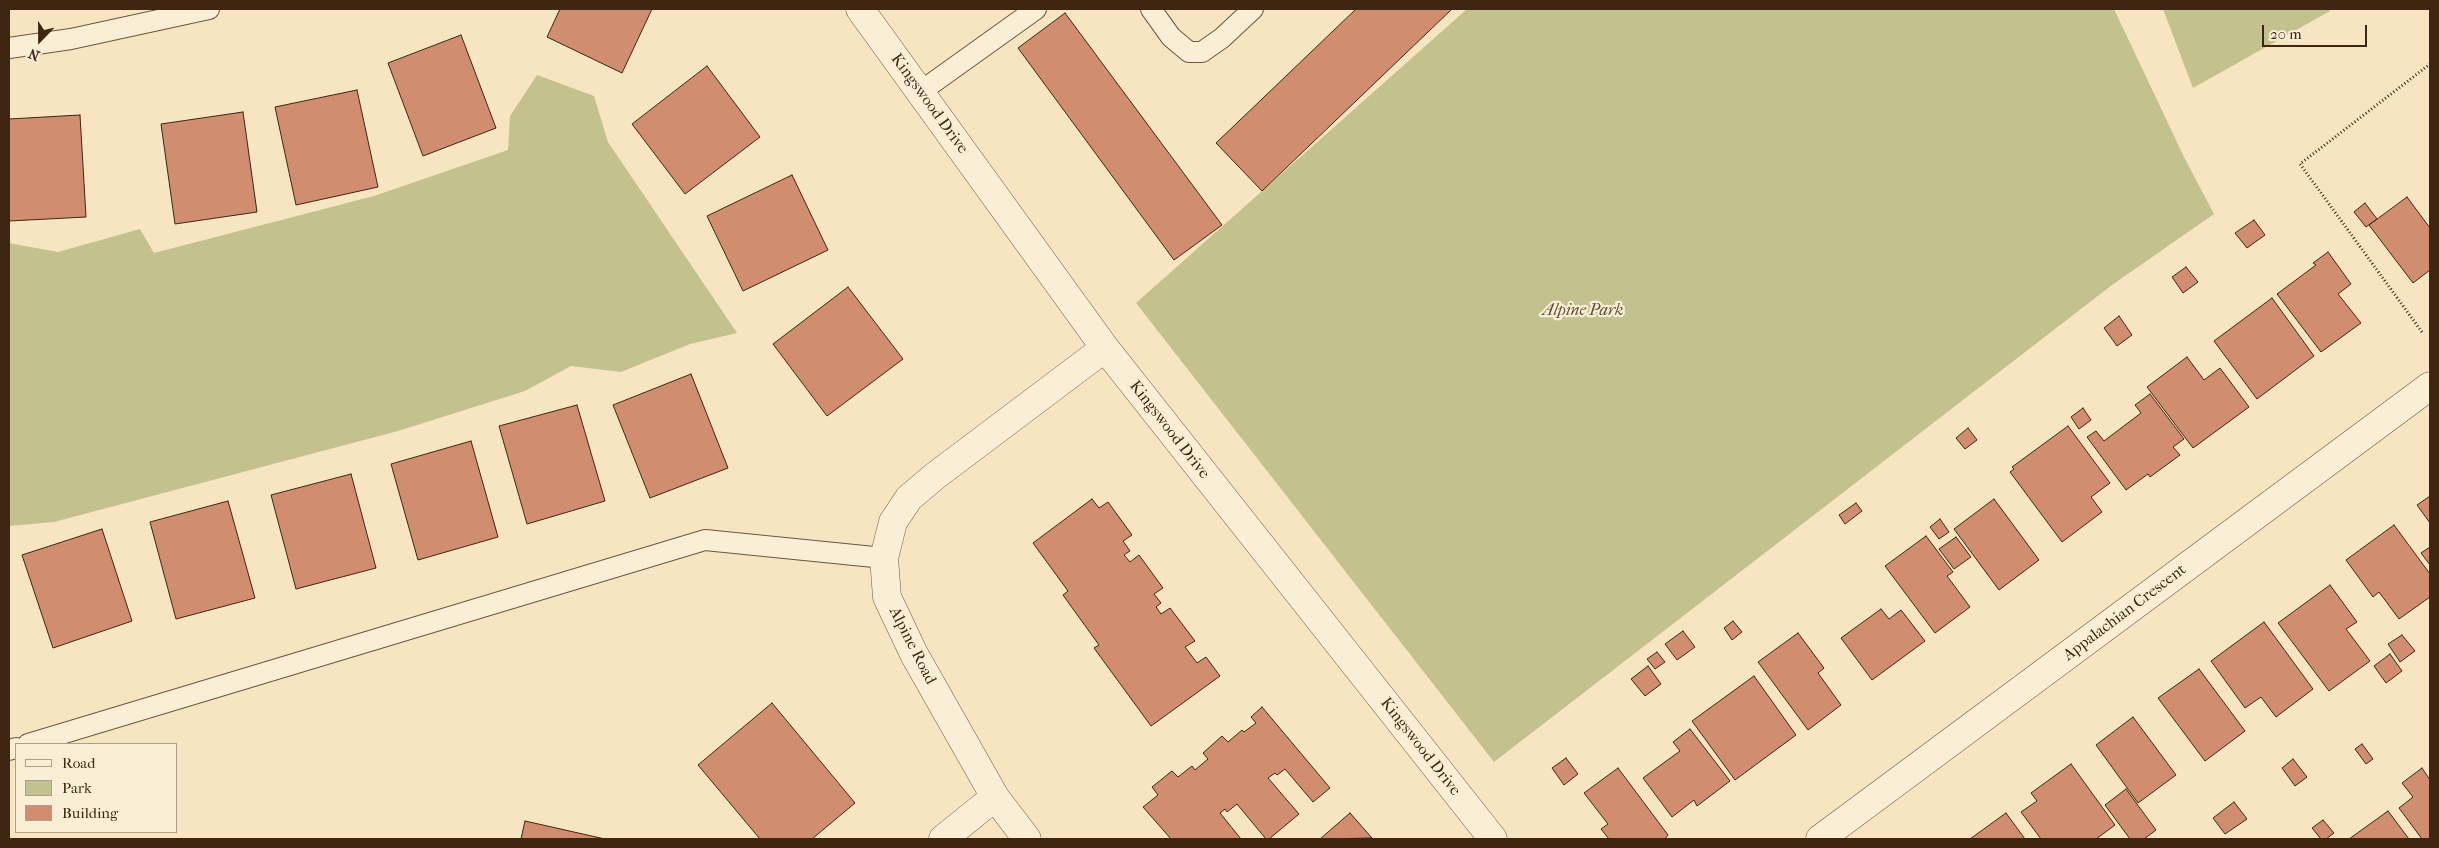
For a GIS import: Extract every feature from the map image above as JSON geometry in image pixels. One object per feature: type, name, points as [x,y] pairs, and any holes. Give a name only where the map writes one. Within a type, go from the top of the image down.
[{"type":"street","name":"Kingswood Drive","points":[[860,9],[1105,348],[1493,839]]},
{"type":"street","name":"Alpine Road","points":[[1027,839],[995,796],[914,654],[887,597],[884,558],[894,522],[909,498],[935,476],[1105,348]]},
{"type":"street","name":"Appalachian Crescent","points":[[1820,839],[2430,386]]},
{"type":"street","points":[[943,839],[995,796]]},
{"type":"lane","points":[[9,48],[72,40],[209,9]]},
{"type":"lane","points":[[920,92],[1036,9]]},
{"type":"lane","points":[[1151,9],[1171,37],[1188,52],[1202,52],[1222,38],[1253,9]]},
{"type":"lane","points":[[31,743],[705,540],[884,558]]},
{"type":"path","points":[[2422,332],[2300,164],[2430,64]]},
{"type":"green space","name":"Alpine Park","points":[[1467,9],[2114,9],[2184,157],[2214,214],[2112,285],[1494,762],[1136,303]]},
{"type":"green space","points":[[2163,9],[2329,9],[2330,11],[2193,88]]},
{"type":"green space","points":[[537,75],[594,96],[608,142],[737,333],[690,344],[621,372],[571,366],[525,391],[398,431],[54,522],[9,526],[9,243],[58,252],[140,229],[154,253],[374,196],[508,150],[510,116]]},
{"type":"building","points":[[560,9],[652,9],[622,73],[547,37]]},
{"type":"building","points":[[1356,9],[1452,9],[1262,191],[1216,143]]},
{"type":"building","points":[[1065,13],[1222,225],[1174,260],[1018,48]]},
{"type":"building","points":[[461,35],[496,128],[423,156],[388,63]]},
{"type":"building","points":[[707,66],[760,137],[685,194],[632,124]]},
{"type":"building","points":[[357,90],[378,187],[296,205],[275,107]]},
{"type":"building","points":[[243,112],[257,212],[175,224],[161,124]]},
{"type":"building","points":[[80,115],[86,217],[9,221],[9,119]]},
{"type":"building","points":[[792,175],[828,250],[743,291],[707,216]]},
{"type":"building","points":[[2407,197],[2430,228],[2430,270],[2413,283],[2369,225]]},
{"type":"building","points":[[2365,203],[2377,219],[2366,227],[2354,212]]},
{"type":"building","points":[[2254,220],[2265,235],[2247,248],[2235,233]]},
{"type":"building","points":[[2328,252],[2351,284],[2338,294],[2361,323],[2321,352],[2277,294],[2316,265],[2313,263]]},
{"type":"building","points":[[2186,267],[2198,282],[2183,293],[2172,277]]},
{"type":"building","points":[[848,287],[903,359],[827,416],[773,344]]},
{"type":"building","points":[[2272,298],[2314,356],[2257,399],[2214,341]]},
{"type":"building","points":[[2119,316],[2132,335],[2117,346],[2104,328]]},
{"type":"building","points":[[2187,357],[2204,380],[2220,368],[2249,407],[2193,448],[2147,387]]},
{"type":"building","points":[[691,374],[728,468],[650,498],[613,405]]},
{"type":"building","points":[[2150,394],[2184,439],[2173,447],[2180,455],[2150,477],[2148,474],[2126,490],[2087,437],[2096,431],[2104,441],[2141,413],[2135,405]]},
{"type":"building","points":[[577,405],[605,501],[527,524],[499,426]]},
{"type":"building","points":[[2083,408],[2091,420],[2079,429],[2071,417]]},
{"type":"building","points":[[2068,426],[2110,483],[2091,497],[2102,512],[2062,542],[2010,472],[2014,469],[2012,467]]},
{"type":"building","points":[[1968,428],[1977,440],[1965,449],[1956,438]]},
{"type":"building","points":[[471,441],[498,537],[418,560],[391,464]]},
{"type":"building","points":[[351,474],[376,568],[296,589],[271,495]]},
{"type":"building","points":[[2430,496],[2430,523],[2417,505]]},
{"type":"building","points":[[1092,499],[1099,508],[1108,502],[1132,535],[1123,541],[1130,551],[1124,555],[1130,562],[1139,555],[1163,588],[1154,594],[1161,603],[1156,607],[1161,614],[1170,608],[1195,641],[1185,647],[1197,663],[1206,657],[1220,676],[1151,726],[1094,648],[1099,645],[1063,595],[1068,591],[1033,543]]},
{"type":"building","points":[[1994,499],[2039,560],[1999,590],[1954,529]]},
{"type":"building","points":[[228,501],[255,598],[176,619],[150,522]]},
{"type":"building","points":[[1856,503],[1862,511],[1845,524],[1839,515]]},
{"type":"building","points":[[1940,519],[1949,532],[1939,539],[1930,527]]},
{"type":"building","points":[[2394,525],[2430,574],[2430,597],[2399,619],[2379,592],[2373,597],[2346,560]]},
{"type":"building","points":[[102,529],[132,621],[53,648],[22,555]]},
{"type":"building","points":[[1926,536],[1953,572],[1947,576],[1970,607],[1935,633],[1885,566]]},
{"type":"building","points":[[1956,537],[1971,557],[1954,569],[1939,549]]},
{"type":"building","points":[[2430,547],[2430,565],[2421,553]]},
{"type":"building","points":[[2330,585],[2357,622],[2346,629],[2370,661],[2329,691],[2278,623]]},
{"type":"building","points":[[1881,609],[1889,619],[1901,610],[1925,641],[1872,680],[1841,638]]},
{"type":"building","points":[[1733,621],[1742,632],[1732,640],[1724,628]]},
{"type":"building","points":[[2264,622],[2313,689],[2276,717],[2261,697],[2245,708],[2211,661]]},
{"type":"building","points":[[1683,631],[1695,647],[1677,660],[1665,644]]},
{"type":"building","points":[[1798,633],[1824,668],[1818,673],[1841,705],[1808,730],[1758,662]]},
{"type":"building","points":[[2402,635],[2415,651],[2400,662],[2388,644]]},
{"type":"building","points":[[1657,652],[1665,662],[1655,669],[1647,659]]},
{"type":"building","points":[[2390,654],[2402,671],[2386,683],[2374,666]]},
{"type":"building","points":[[1648,666],[1661,684],[1645,696],[1631,679]]},
{"type":"building","points":[[2199,669],[2245,731],[2205,761],[2158,698]]},
{"type":"building","points":[[1754,676],[1796,735],[1735,780],[1692,721]]},
{"type":"building","points":[[772,703],[855,803],[812,839],[760,839],[698,765]]},
{"type":"building","points":[[1262,707],[1330,788],[1313,802],[1285,769],[1277,775],[1275,773],[1268,778],[1299,814],[1269,839],[1266,839],[1237,804],[1227,812],[1225,809],[1220,813],[1241,839],[1171,839],[1143,807],[1158,795],[1152,787],[1172,771],[1178,777],[1192,766],[1195,770],[1208,759],[1203,753],[1222,736],[1228,742],[1242,730],[1244,732],[1256,723],[1251,717]]},
{"type":"building","points":[[2133,717],[2176,775],[2138,803],[2096,745]]},
{"type":"building","points":[[1690,729],[1730,781],[1697,806],[1694,800],[1672,817],[1643,778],[1680,751],[1673,742]]},
{"type":"building","points":[[2362,744],[2373,759],[2366,764],[2355,749]]},
{"type":"building","points":[[1566,758],[1578,774],[1564,785],[1552,768]]},
{"type":"building","points":[[2293,759],[2307,777],[2295,786],[2282,768]]},
{"type":"building","points":[[2071,764],[2115,825],[2096,839],[2041,839],[2021,812],[2037,801],[2031,793]]},
{"type":"building","points":[[1618,768],[1668,835],[1665,839],[1609,839],[1601,829],[1608,824],[1584,793]]},
{"type":"building","points":[[2422,768],[2430,780],[2430,839],[2422,839],[2399,808],[2413,797],[2402,783]]},
{"type":"building","points":[[2126,789],[2156,830],[2144,839],[2130,839],[2105,805]]},
{"type":"building","points":[[2234,802],[2247,819],[2225,834],[2213,818]]},
{"type":"building","points":[[2388,811],[2409,839],[2349,839]]},
{"type":"building","points":[[1350,813],[1372,838],[1320,839]]},
{"type":"building","points":[[2006,813],[2025,839],[1970,839]]},
{"type":"building","points":[[2323,820],[2334,833],[2326,839],[2321,839],[2312,828]]},
{"type":"building","points":[[525,821],[605,839],[521,839]]}]
